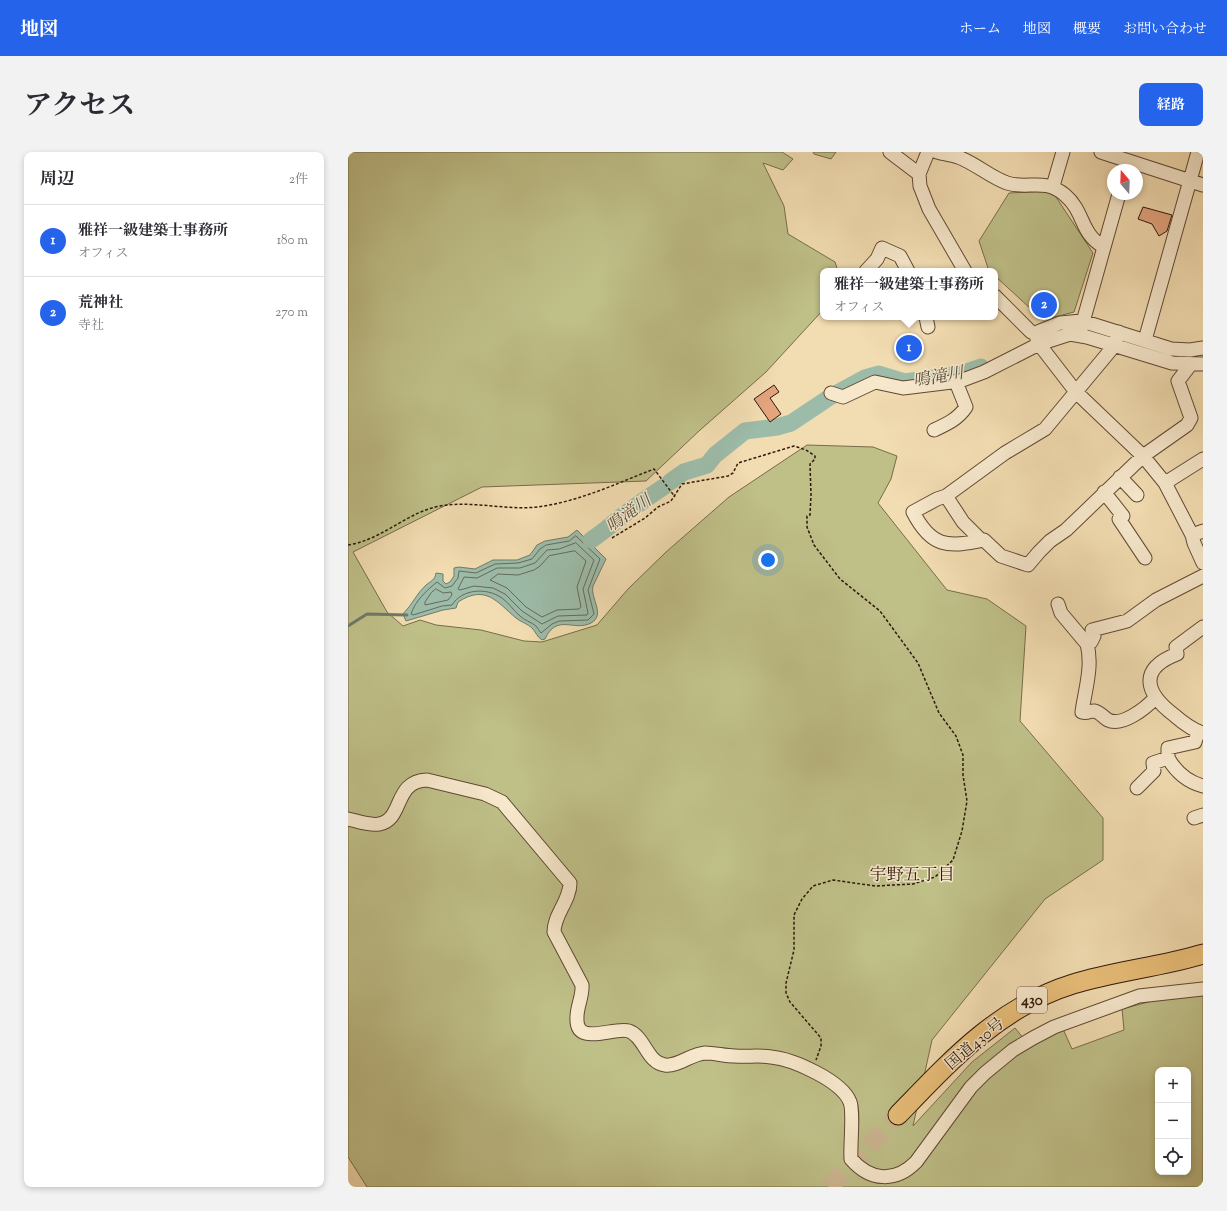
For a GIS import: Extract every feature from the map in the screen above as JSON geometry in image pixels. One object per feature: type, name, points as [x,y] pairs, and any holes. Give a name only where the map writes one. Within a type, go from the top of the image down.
[{"type":"highway","name":"国道430号","points":[[898,1116],[940,1072],[992,1025],[1023,1005],[1073,984],[1167,964],[1203,954]]},
{"type":"street","points":[[890,152],[919,174]]},
{"type":"street","points":[[928,152],[919,174],[920,186],[929,209],[963,268]]},
{"type":"street","points":[[938,152],[959,158],[1008,183],[1053,186],[1066,196],[1078,211],[1088,234],[1094,242],[1104,247]]},
{"type":"street","points":[[1053,186],[1062,152]]},
{"type":"street","points":[[1101,152],[1197,183]]},
{"type":"street","points":[[1145,340],[1197,183],[1198,152]]},
{"type":"street","points":[[1081,329],[1117,200]]},
{"type":"street","points":[[869,268],[877,259],[882,248],[900,256],[906,268]]},
{"type":"street","points":[[998,299],[1037,338],[1076,392],[1143,456],[1165,483],[1197,533],[1194,544],[1203,563]]},
{"type":"street","points":[[836,394],[843,397],[874,382],[903,388],[956,382],[984,372],[1060,323],[1116,339],[1172,363],[1197,364]]},
{"type":"street","points":[[1116,339],[1145,340],[1171,349],[1190,350],[1203,348]]},
{"type":"street","points":[[981,540],[969,543],[947,544],[932,537],[922,528],[913,512],[936,499],[946,496],[1005,453],[1045,429],[1076,392],[1116,339]]},
{"type":"street","points":[[946,496],[963,522],[981,540],[984,540],[1001,556],[1028,565],[1038,552],[1050,541],[1066,530],[1143,456],[1187,426],[1191,418],[1178,381],[1197,364]]},
{"type":"street","points":[[934,430],[950,423],[961,414],[966,407],[956,382]]},
{"type":"street","points":[[1165,483],[1203,460]]},
{"type":"street","points":[[1120,477],[1137,495]]},
{"type":"street","points":[[1104,492],[1123,516],[1119,519],[1145,558]]},
{"type":"street","points":[[1087,644],[1091,642],[1094,636],[1092,630],[1127,621],[1156,600],[1203,576]]},
{"type":"street","points":[[1058,604],[1061,613],[1087,644],[1090,662],[1082,712],[1095,711],[1108,720],[1115,721],[1135,715],[1144,710],[1156,698]]},
{"type":"street","points":[[1203,627],[1176,647],[1177,654],[1164,659],[1158,664],[1149,682],[1151,692],[1156,698],[1182,722],[1200,732],[1195,742],[1168,748],[1168,758],[1173,767],[1186,778],[1203,786]]},
{"type":"street","points":[[1137,788],[1154,771],[1153,763],[1168,758]]},
{"type":"street","points":[[348,819],[378,824],[386,822],[392,816],[407,788],[411,783],[419,780],[427,780],[495,797],[508,807],[532,840],[570,883],[568,896],[554,924],[554,932],[582,985],[583,992],[577,1018],[578,1025],[582,1031],[586,1034],[592,1035],[611,1031],[628,1031],[638,1038],[652,1058],[665,1066],[672,1065],[696,1054],[707,1053],[735,1056],[771,1056],[783,1059],[813,1071],[839,1087],[847,1095],[851,1104],[851,1159],[866,1173],[886,1176],[898,1175],[907,1171],[916,1162],[971,1087],[985,1073],[1018,1047],[1054,1027],[1139,996],[1203,989]]},
{"type":"path","points":[[612,538],[675,497],[682,484],[728,476],[733,473],[738,463],[748,459],[763,457],[794,446],[806,450],[815,456],[815,459],[810,464],[810,515],[807,516],[807,527],[814,545],[840,579],[880,611],[918,663],[939,713],[953,730],[963,755],[967,801],[962,831],[953,860],[935,877],[913,884],[875,886],[833,880],[813,886],[802,899],[794,915],[794,950],[786,983],[786,993],[790,1002],[821,1038],[821,1046],[813,1071]]},
{"type":"path","points":[[348,545],[369,539],[420,512],[440,506],[469,504],[516,507],[544,506],[584,496],[654,469],[675,497]]},
{"type":"green space","points":[[348,152],[782,152],[793,159],[783,170],[763,163],[784,206],[788,234],[835,262],[837,268],[820,268],[820,313],[766,372],[699,431],[646,481],[482,487],[353,552],[387,612],[403,626],[420,620],[436,625],[481,630],[524,641],[542,642],[597,625],[628,589],[666,552],[729,497],[807,445],[873,447],[897,456],[891,479],[878,503],[947,590],[987,599],[1026,626],[1020,721],[1103,818],[1103,860],[1045,899],[932,1040],[913,1126],[972,1062],[1015,1028],[1029,1045],[1063,1029],[1072,1049],[1124,1030],[1122,1009],[1152,1001],[1203,992],[1203,1187],[367,1187],[348,1157]]},
{"type":"green space","points":[[813,152],[836,152],[831,159],[814,154]]},
{"type":"green space","points":[[1052,191],[1093,253],[1074,312],[1043,320],[998,279],[998,268],[988,268],[979,241],[1009,193]]},
{"type":"water","points":[[577,530],[606,559],[593,586],[597,616],[591,623],[578,626],[560,625],[550,631],[545,639],[542,640],[530,627],[516,618],[497,601],[484,595],[468,597],[458,602],[456,608],[443,610],[406,621],[403,614],[423,588],[434,579],[436,573],[443,574],[443,581],[446,584],[450,582],[454,576],[454,568],[459,567],[475,569],[493,560],[517,560],[530,555],[537,545],[545,541],[568,537]]},
{"type":"building","points":[[1143,207],[1172,215],[1167,231],[1159,236],[1152,224],[1138,219]]},
{"type":"building","points":[[913,337],[921,350],[905,359],[898,346]]},
{"type":"building","points":[[774,385],[779,392],[770,398],[781,414],[770,422],[754,399]]},
{"type":"waterway","name":"鳴滝川","points":[[670,482],[684,472],[707,465],[715,455],[745,431],[777,427],[791,423],[830,397],[865,378],[879,374],[905,382],[960,374],[981,367]]},
{"type":"waterway","name":"鳴滝川","points":[[591,540],[665,486]]},
{"type":"waterway","name":"鳴滝川","points":[[586,544],[591,540]]},
{"type":"waterway","points":[[348,626],[367,614],[407,615]]},
{"type":"tunnel","points":[[829,1187],[898,1115]]},
{"type":"place","name":"荒神社","points":[[1044,305]]},
{"type":"place","name":"雅祥一級建築士事務所","points":[[909,348]]},
{"type":"district","name":"宇野五丁目","points":[[912,874]]}]
